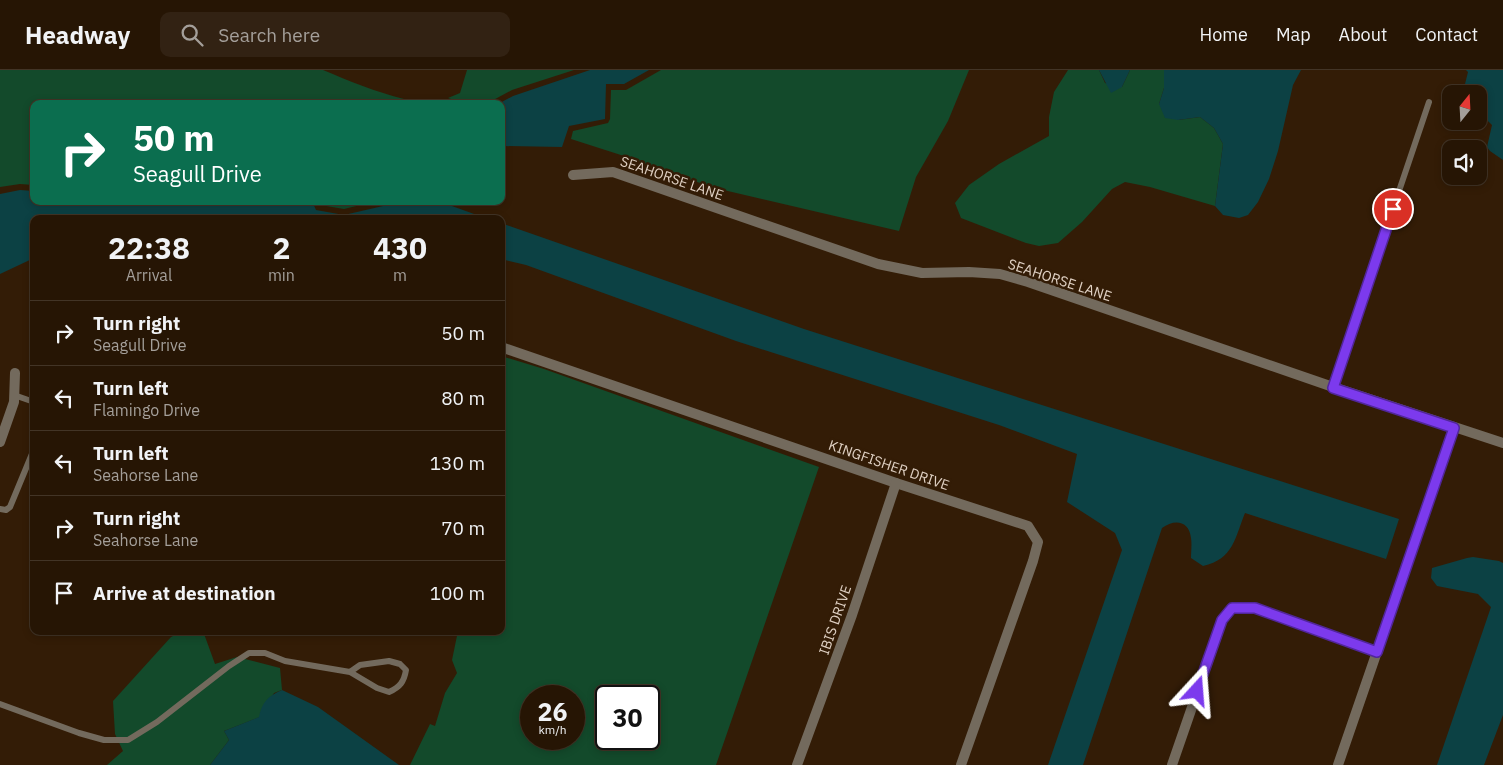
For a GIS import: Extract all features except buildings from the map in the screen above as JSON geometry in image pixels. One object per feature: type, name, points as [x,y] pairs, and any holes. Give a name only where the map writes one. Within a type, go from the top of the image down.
[{"type":"street","name":"SEAHORSE LANE","points":[[573,175],[613,172],[878,264],[922,273],[969,272],[1000,274],[1333,388],[1503,443]]},
{"type":"street","name":"KINGFISHER DRIVE","points":[[505,347],[896,483],[1028,526],[1038,542],[1033,561],[961,765]]},
{"type":"street","points":[[0,442],[14,402],[15,373]]},
{"type":"street","points":[[1338,765],[1454,428]]},
{"type":"street","name":"IBIS DRIVE","points":[[798,765],[852,615],[896,483]]},
{"type":"street","points":[[1172,765],[1222,620],[1232,608],[1255,608],[1377,652]]},
{"type":"lane","points":[[1333,388],[1429,102]]},
{"type":"lane","points":[[14,395],[30,401]]},
{"type":"lane","points":[[0,509],[6,510],[10,507],[30,459]]},
{"type":"lane","points":[[0,704],[79,733],[104,740],[128,740],[157,722],[229,666],[250,653],[265,653],[284,661],[350,672],[377,688],[389,692],[398,688],[405,678],[406,670],[400,664],[389,661],[360,665],[350,672]]},
{"type":"green space","points":[[0,70],[323,70],[383,93],[410,100],[30,100],[30,185],[0,187]]},
{"type":"green space","points":[[467,70],[574,70],[512,90],[493,100],[454,100],[448,98],[460,93]]},
{"type":"green space","points":[[661,70],[969,70],[948,121],[916,177],[899,231],[715,188],[571,139],[573,131],[608,123],[610,119],[611,90],[626,90]]},
{"type":"green space","points":[[1068,70],[1099,70],[1105,83],[1122,87],[1130,70],[1164,70],[1164,88],[1159,104],[1178,120],[1200,117],[1214,128],[1223,144],[1215,206],[1150,187],[1125,182],[1112,189],[1082,222],[1058,243],[1039,246],[1026,243],[961,218],[955,203],[969,185],[999,164],[1049,136],[1049,117],[1054,92]]},
{"type":"green space","points":[[320,205],[360,205],[344,209]]},
{"type":"green space","points":[[505,357],[544,369],[819,467],[716,765],[410,765],[430,724],[435,726],[445,693],[457,673],[452,660],[457,635],[505,635]]},
{"type":"green space","points":[[175,635],[204,635],[215,664],[237,657],[280,668],[282,690],[274,693],[260,717],[224,731],[229,740],[210,765],[107,765],[123,751],[115,734],[113,701],[171,637]]},
{"type":"water","points":[[590,70],[649,70],[624,84],[606,84],[605,119],[569,126],[562,147],[505,146],[505,100]]},
{"type":"water","points":[[1099,70],[1130,70],[1122,87],[1111,93]]},
{"type":"water","points":[[1164,70],[1301,70],[1293,85],[1278,151],[1269,179],[1258,202],[1248,215],[1239,218],[1223,215],[1215,206],[1223,144],[1214,128],[1200,117],[1178,120],[1165,118],[1159,104],[1164,88]]},
{"type":"water","points":[[1466,70],[1503,70],[1503,160],[1487,147],[1492,125],[1488,121],[1488,85],[1465,85],[1468,72]]},
{"type":"water","points":[[20,190],[30,191],[30,205],[314,205],[316,210],[344,215],[30,215],[30,260],[0,274],[0,194]]},
{"type":"water","points":[[384,205],[449,205],[477,215],[344,215]]},
{"type":"water","points":[[505,224],[804,329],[1399,519],[1386,559],[1245,513],[1232,546],[1221,558],[1203,566],[1191,558],[1190,532],[1184,525],[1176,522],[1162,528],[1083,765],[1048,765],[1122,550],[1115,533],[1067,502],[1077,454],[999,425],[736,341],[526,265],[505,260]]},
{"type":"water","points":[[1473,557],[1503,563],[1503,715],[1484,765],[1437,765],[1491,607],[1478,594],[1437,586],[1431,578],[1432,568]]},
{"type":"water","points":[[282,690],[318,707],[399,765],[210,765],[229,740],[224,731],[259,717],[266,700]]},
{"type":"route","points":[[1197,691],[1222,620],[1232,608],[1255,608],[1377,652],[1454,428],[1333,388],[1393,209]]}]
